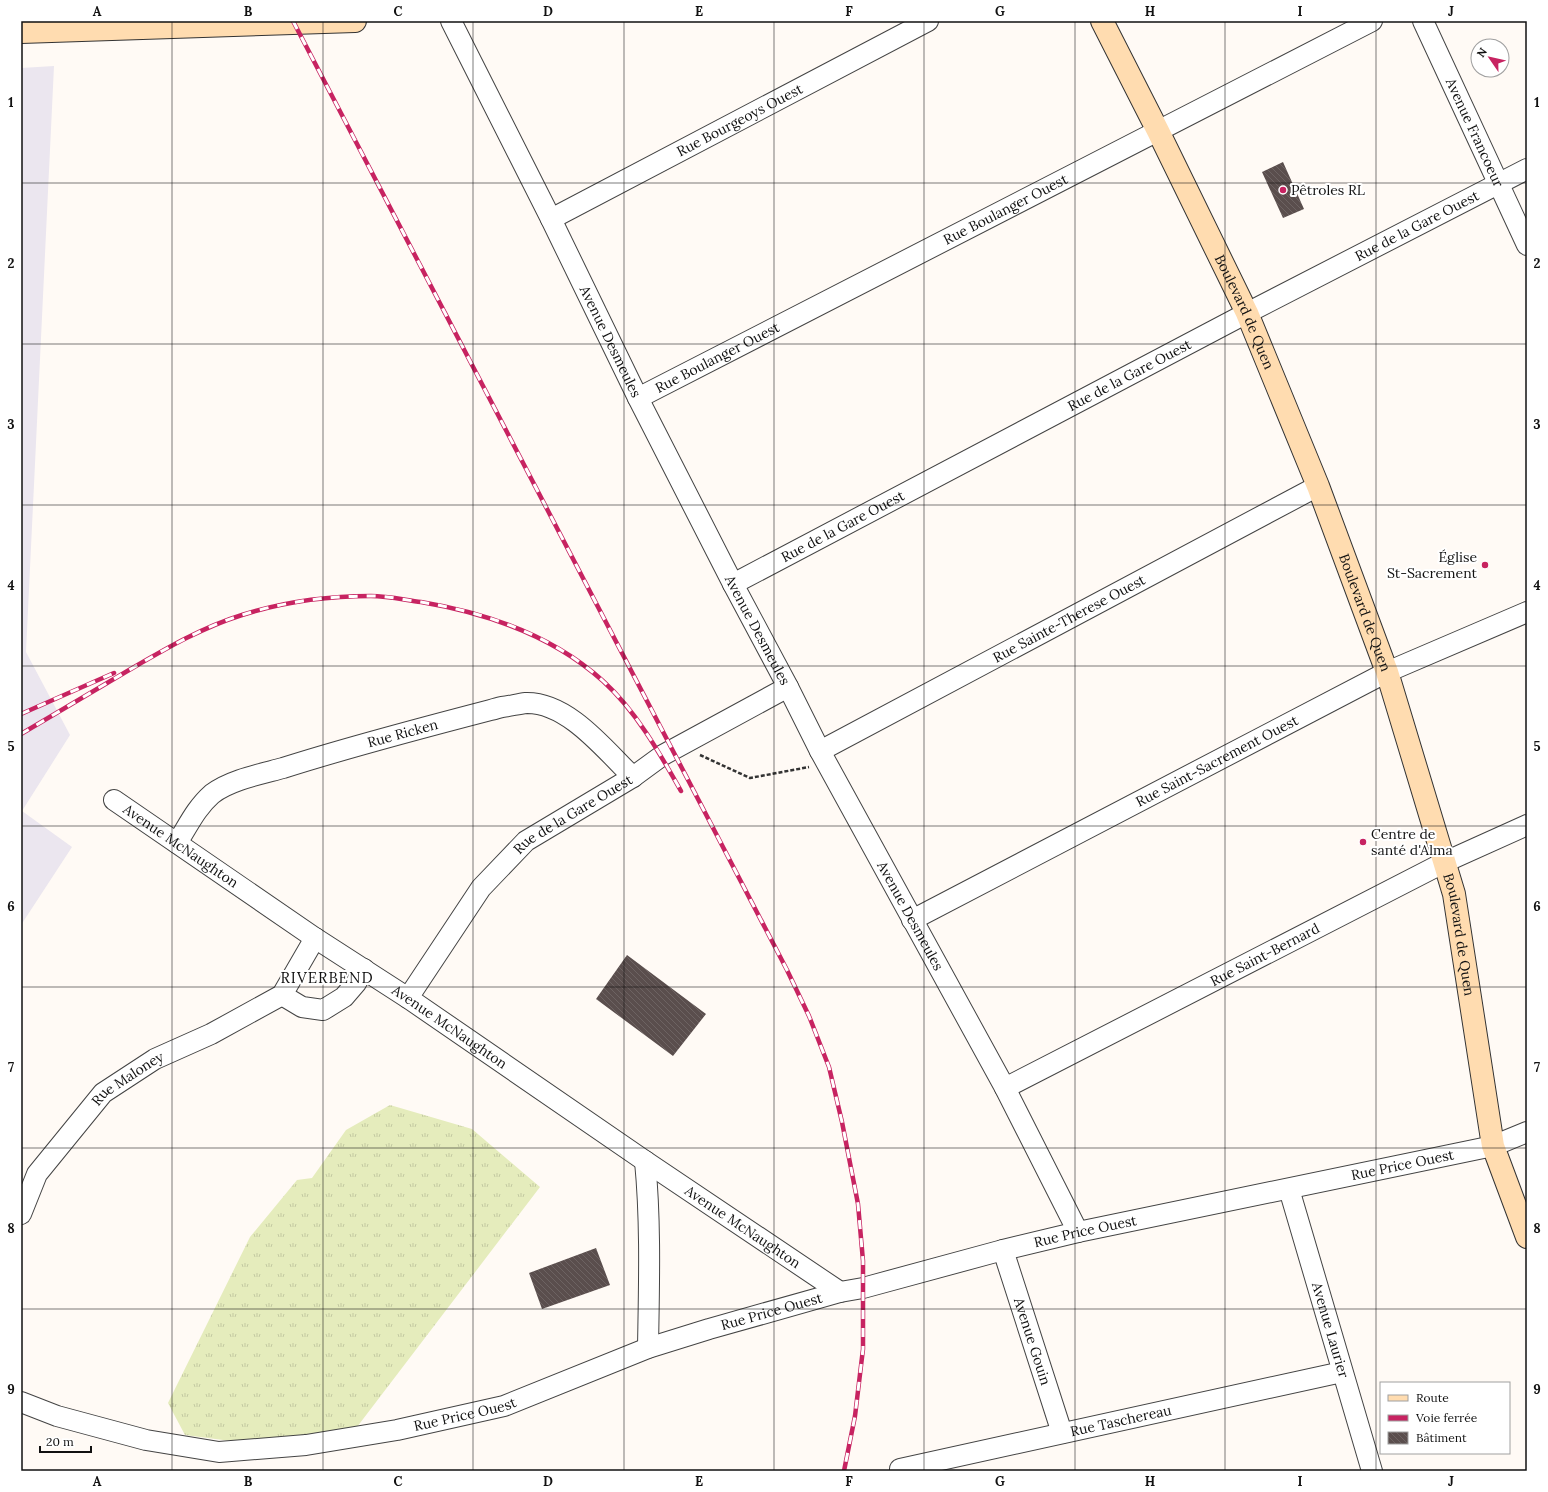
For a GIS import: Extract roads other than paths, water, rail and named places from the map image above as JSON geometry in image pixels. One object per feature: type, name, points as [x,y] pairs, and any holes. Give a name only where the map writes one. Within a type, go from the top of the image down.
[{"type":"street","points":[[21,32],[355,21]]},
{"type":"street","name":"Avenue Desmeules","points":[[451,21],[551,219],[638,398],[733,584],[788,687],[823,758],[1005,1088],[1078,1232]]},
{"type":"street","name":"Rue Bourgeoys Ouest","points":[[551,219],[928,21]]},
{"type":"street","name":"Boulevard de Quen","points":[[1102,21],[1158,131],[1247,313],[1318,486],[1387,672],[1454,894],[1493,1146],[1527,1237]]},
{"type":"street","name":"Rue Boulanger Ouest","points":[[638,398],[1372,21]]},
{"type":"street","name":"Avenue Francoeur","points":[[1423,21],[1527,245]]},
{"type":"street","name":"Rue de la Gare Ouest","points":[[733,584],[1247,313],[1527,169]]},
{"type":"street","name":"Rue Sainte-Therese Ouest","points":[[823,758],[1318,486]]},
{"type":"street","name":"Rue Saint-Sacrement Ouest","points":[[912,920],[1387,672],[1527,612]]},
{"type":"street","name":"Rue de la Gare Ouest","points":[[408,998],[481,888],[526,841],[633,777],[662,755],[788,687]]},
{"type":"street","name":"Rue Ricken","points":[[177,843],[197,810],[213,794],[231,784],[325,755],[502,706],[528,703],[554,709],[574,720],[633,777]]},
{"type":"street","name":"Avenue McNaughton","points":[[114,800],[315,938],[408,998],[645,1161],[840,1292]]},
{"type":"street","name":"Rue Saint-Bernard","points":[[1005,1088],[1444,862],[1527,825]]},
{"type":"street","points":[[315,938],[282,995],[302,1007],[323,1010],[344,997],[356,983],[364,969]]},
{"type":"street","name":"Rue Maloney","points":[[21,1214],[37,1174],[103,1093],[155,1059],[211,1034],[282,995]]},
{"type":"street","name":"Rue Price Ouest","points":[[21,1402],[57,1416],[146,1440],[220,1452],[306,1445],[397,1430],[504,1406],[648,1348],[840,1292],[863,1288],[1004,1250],[1078,1232],[1493,1146],[1527,1132]]},
{"type":"street","points":[[645,1161],[649,1229],[648,1348]]},
{"type":"street","name":"Avenue Laurier","points":[[1289,1189],[1372,1471]]},
{"type":"street","name":"Avenue Gouin","points":[[1004,1250],[1062,1433]]},
{"type":"street","name":"Rue Taschereau","points":[[900,1469],[1342,1372]]},
{"type":"railway","points":[[293,21],[787,970],[809,1016],[829,1067],[842,1122],[858,1204],[863,1261],[863,1349],[855,1416],[844,1471]]},
{"type":"railway","points":[[21,734],[167,648],[226,620],[258,610],[289,603],[355,596],[384,597],[446,607],[494,620],[518,628],[562,651],[603,681],[626,705],[655,747],[681,791]]},
{"type":"railway","points":[[21,714],[114,673]]},
{"type":"place","name":"Pêtroles RL","points":[[1283,190]]},
{"type":"place","name":"Église St-Sacrement","points":[[1485,565]]},
{"type":"place","name":"Centre de santé d'Alma","points":[[1363,842]]},
{"type":"district","name":"RIVERBEND","points":[[327,977]]}]
